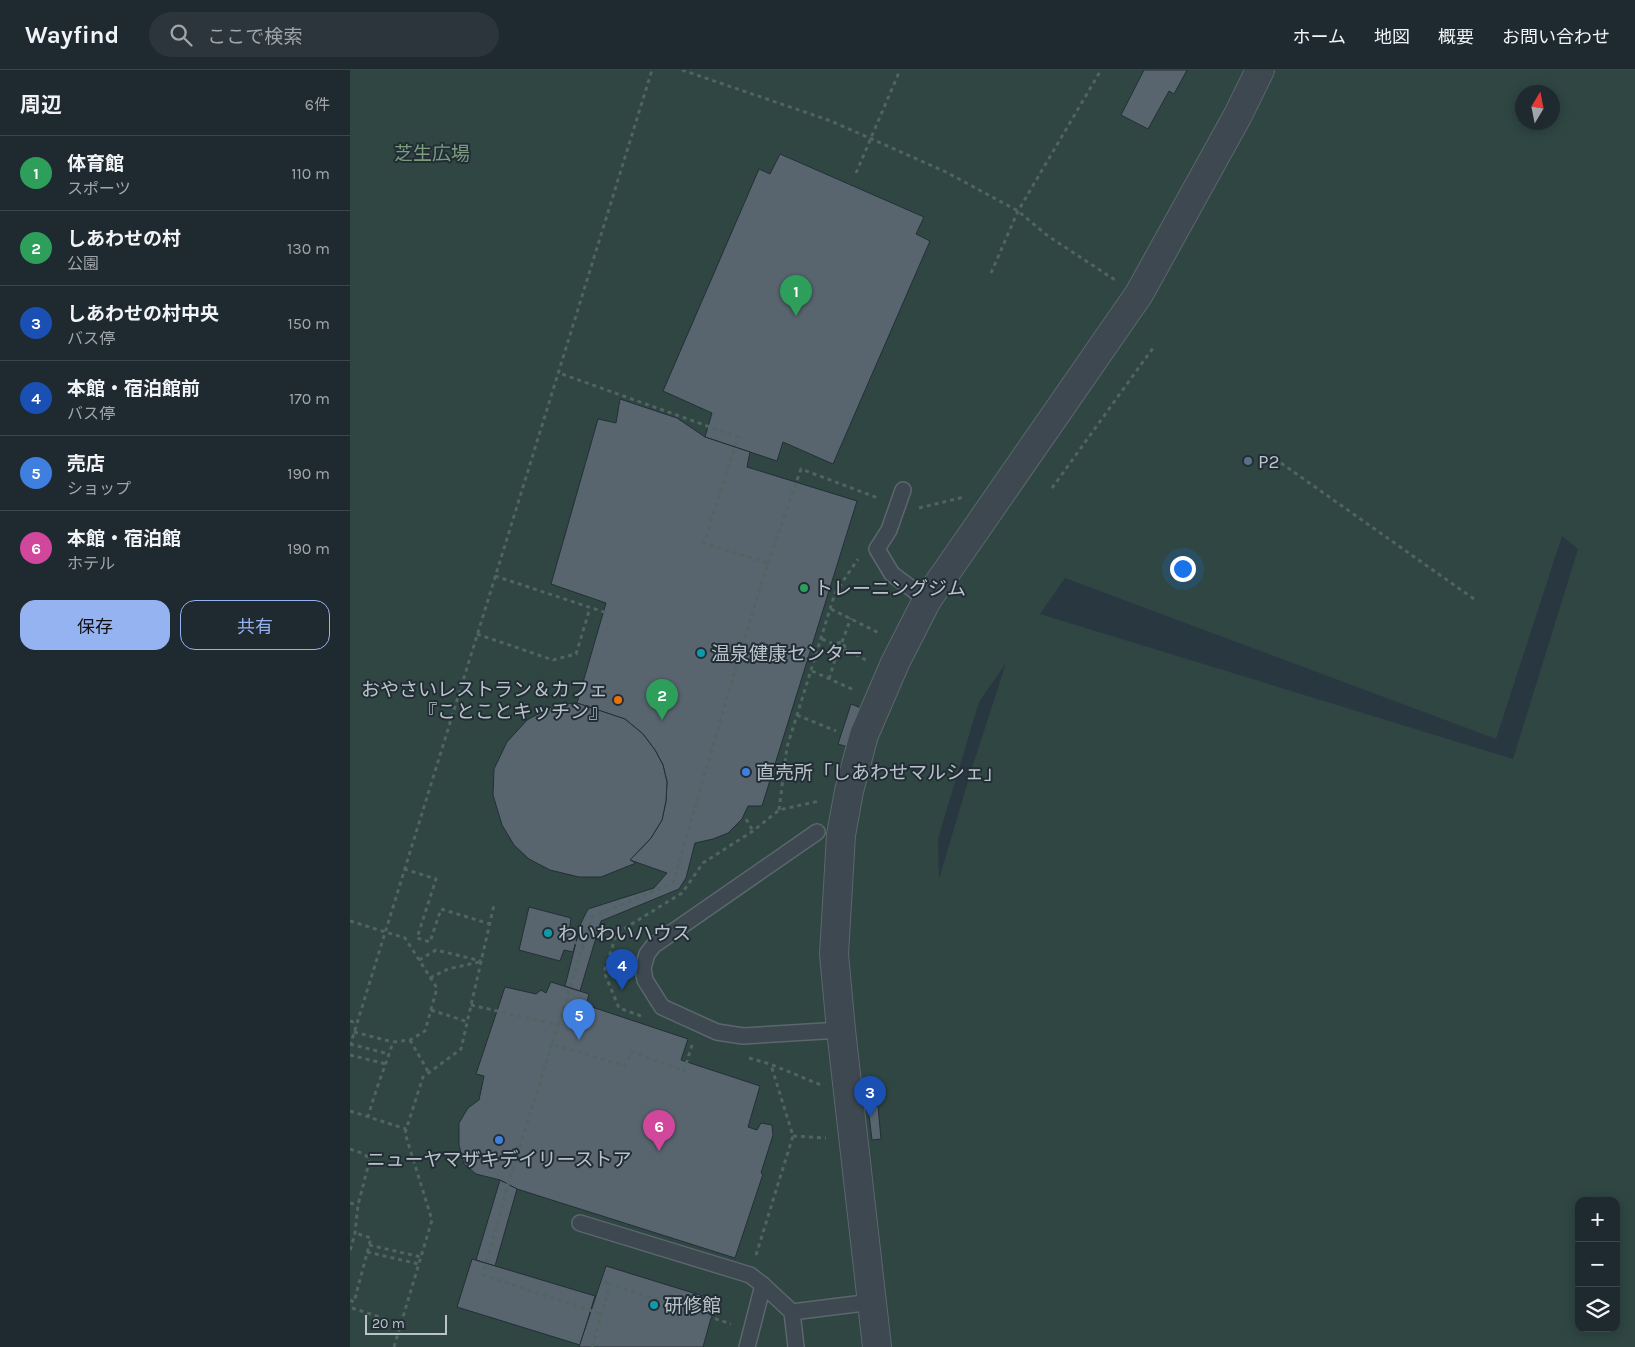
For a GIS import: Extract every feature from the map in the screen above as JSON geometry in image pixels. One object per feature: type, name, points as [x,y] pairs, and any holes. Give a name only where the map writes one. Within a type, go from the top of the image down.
[{"type":"street","points":[[877,1347],[834,954],[841,834],[849,791],[864,735],[895,663],[927,600],[1139,294],[1238,115],[1260,70]]},
{"type":"lane","points":[[903,490],[904,508],[877,549],[892,574],[927,600]]},
{"type":"lane","points":[[817,832],[654,944],[647,954],[643,968],[645,980],[662,1006],[717,1032],[743,1036],[841,1030]]},
{"type":"lane","points":[[580,1223],[750,1275],[792,1312],[796,1347]]},
{"type":"lane","points":[[747,1347],[763,1286]]},
{"type":"lane","points":[[792,1312],[872,1302]]},
{"type":"path","points":[[389,1054],[350,1045],[652,70]]},
{"type":"path","points":[[682,70],[790,106],[946,172],[1018,211],[1048,236],[1117,281]]},
{"type":"path","points":[[856,173],[900,70]]},
{"type":"path","points":[[991,273],[1018,211],[1101,70]]},
{"type":"path","points":[[1052,488],[1153,348]]},
{"type":"path","points":[[558,373],[738,437],[704,543],[768,563]]},
{"type":"path","points":[[1281,463],[1474,599]]},
{"type":"path","points":[[601,1314],[484,1275],[508,1184],[592,917],[673,883],[768,563],[801,469],[904,508],[968,496]]},
{"type":"path","points":[[780,810],[787,747],[835,593],[858,559]]},
{"type":"path","points":[[496,576],[607,613]]},
{"type":"path","points":[[478,634],[553,660],[576,654],[590,608]]},
{"type":"path","points":[[831,609],[881,634]]},
{"type":"path","points":[[851,618],[842,642],[846,650],[866,660]]},
{"type":"path","points":[[822,638],[834,644],[838,653],[829,678]]},
{"type":"path","points":[[834,644],[842,642]]},
{"type":"path","points":[[838,653],[846,650]]},
{"type":"path","points":[[812,671],[854,690]]},
{"type":"path","points":[[797,715],[838,731]]},
{"type":"path","points":[[746,819],[753,831]]},
{"type":"path","points":[[404,869],[436,879],[417,938],[430,942],[441,909],[490,924]]},
{"type":"path","points":[[394,1347],[432,1220],[405,1133],[423,1077],[461,1049],[494,905]]},
{"type":"path","points":[[350,921],[405,938],[437,988],[425,1030],[410,1040],[393,1042],[354,1032]]},
{"type":"path","points":[[572,942],[583,945]]},
{"type":"path","points":[[419,960],[436,950],[481,961]]},
{"type":"path","points":[[430,978],[448,969],[481,961]]},
{"type":"path","points":[[471,1005],[558,1025]]},
{"type":"path","points":[[431,1010],[468,1022]]},
{"type":"path","points":[[350,1021],[357,1023]]},
{"type":"path","points":[[410,1040],[429,1073]]},
{"type":"path","points":[[368,1117],[393,1042]]},
{"type":"path","points":[[552,1044],[625,1066],[632,1052],[684,1071],[693,1042]]},
{"type":"path","points":[[350,1055],[386,1064]]},
{"type":"path","points":[[755,1260],[793,1136],[770,1064],[824,1086]]},
{"type":"path","points":[[350,1112],[406,1129]]},
{"type":"path","points":[[793,1136],[830,1139]]},
{"type":"path","points":[[350,1149],[364,1154],[370,1159],[358,1205],[355,1233],[350,1252]]},
{"type":"path","points":[[350,1203],[358,1205]]},
{"type":"path","points":[[350,1313],[371,1238],[355,1233]]},
{"type":"path","points":[[369,1245],[421,1257]]},
{"type":"path","points":[[367,1252],[419,1264]]},
{"type":"path","points":[[605,1282],[734,1325]]},
{"type":"path","points":[[592,1347],[610,1284]]},
{"type":"path","points":[[352,1308],[386,1319]]},
{"type":"green space","name":"芝生広場","points":[[350,70],[1635,70],[1635,1347],[350,1347]],"holes":[[[1562,536],[1578,549],[1513,759],[1040,614],[1065,578],[1496,739]],[[1006,663],[973,765],[939,879],[938,839],[979,702]]]},
{"type":"building","points":[[1144,70],[1187,70],[1174,94],[1169,91],[1148,129],[1121,115]]},
{"type":"building","points":[[780,154],[924,217],[916,234],[930,241],[833,464],[783,442],[777,461],[705,437],[712,413],[663,391],[759,169],[770,174]]},
{"type":"building","name":"温泉健康センター","points":[[620,399],[677,418],[705,437],[750,452],[747,467],[857,501],[762,806],[748,806],[742,819],[728,833],[695,843],[686,878],[679,889],[601,921],[580,991],[565,986],[581,923],[588,909],[654,888],[667,873],[630,860],[651,838],[662,820],[667,782],[663,765],[643,734],[625,719],[577,703],[606,603],[551,584],[598,419],[616,423]]},
{"type":"building","points":[[577,703],[625,719],[643,734],[663,765],[667,782],[662,820],[651,838],[630,860],[636,863],[601,877],[579,877],[550,870],[529,859],[514,845],[502,825],[493,795],[494,769],[507,742],[527,720],[555,705]]},
{"type":"building","points":[[851,704],[861,708],[848,747],[838,744]]},
{"type":"building","name":"わいわいハウス","points":[[529,907],[571,918],[569,932],[578,934],[573,952],[564,950],[560,961],[519,950]]},
{"type":"building","points":[[551,982],[589,994],[586,1005],[688,1039],[681,1060],[760,1086],[748,1127],[757,1130],[761,1123],[772,1125],[773,1135],[761,1173],[763,1174],[735,1258],[517,1189],[500,1180],[476,1174],[464,1164],[459,1145],[459,1123],[468,1108],[479,1100],[484,1076],[476,1074],[505,987],[536,994],[541,990],[546,993]]},
{"type":"building","points":[[868,1106],[878,1106],[881,1139],[872,1140]]},
{"type":"building","points":[[500,1180],[517,1189],[495,1266],[476,1260]]},
{"type":"building","points":[[472,1259],[595,1296],[580,1345],[457,1307]]},
{"type":"building","name":"研修館","points":[[606,1266],[716,1300],[703,1347],[579,1347]]},
{"type":"place","name":"体育館","points":[[796,316]]},
{"type":"place","name":"P2","points":[[1248,461]]},
{"type":"place","name":"トレーニングジム","points":[[804,588]]},
{"type":"place","name":"温泉健康センター","points":[[701,653]]},
{"type":"place","name":"おやさいレストラン＆カフェ 『ことことキッチン』","points":[[618,700]]},
{"type":"place","name":"しあわせの村","points":[[662,720]]},
{"type":"place","name":"直売所「しあわせマルシェ」","points":[[746,772]]},
{"type":"place","name":"わいわいハウス","points":[[548,933]]},
{"type":"place","name":"本館・宿泊館前","points":[[622,990]]},
{"type":"place","name":"売店","points":[[579,1040]]},
{"type":"place","name":"しあわせの村中央","points":[[870,1117]]},
{"type":"place","name":"ニューヤマザキデイリーストア","points":[[499,1140]]},
{"type":"place","name":"本館・宿泊館","points":[[659,1151]]},
{"type":"place","name":"研修館","points":[[654,1305]]}]
